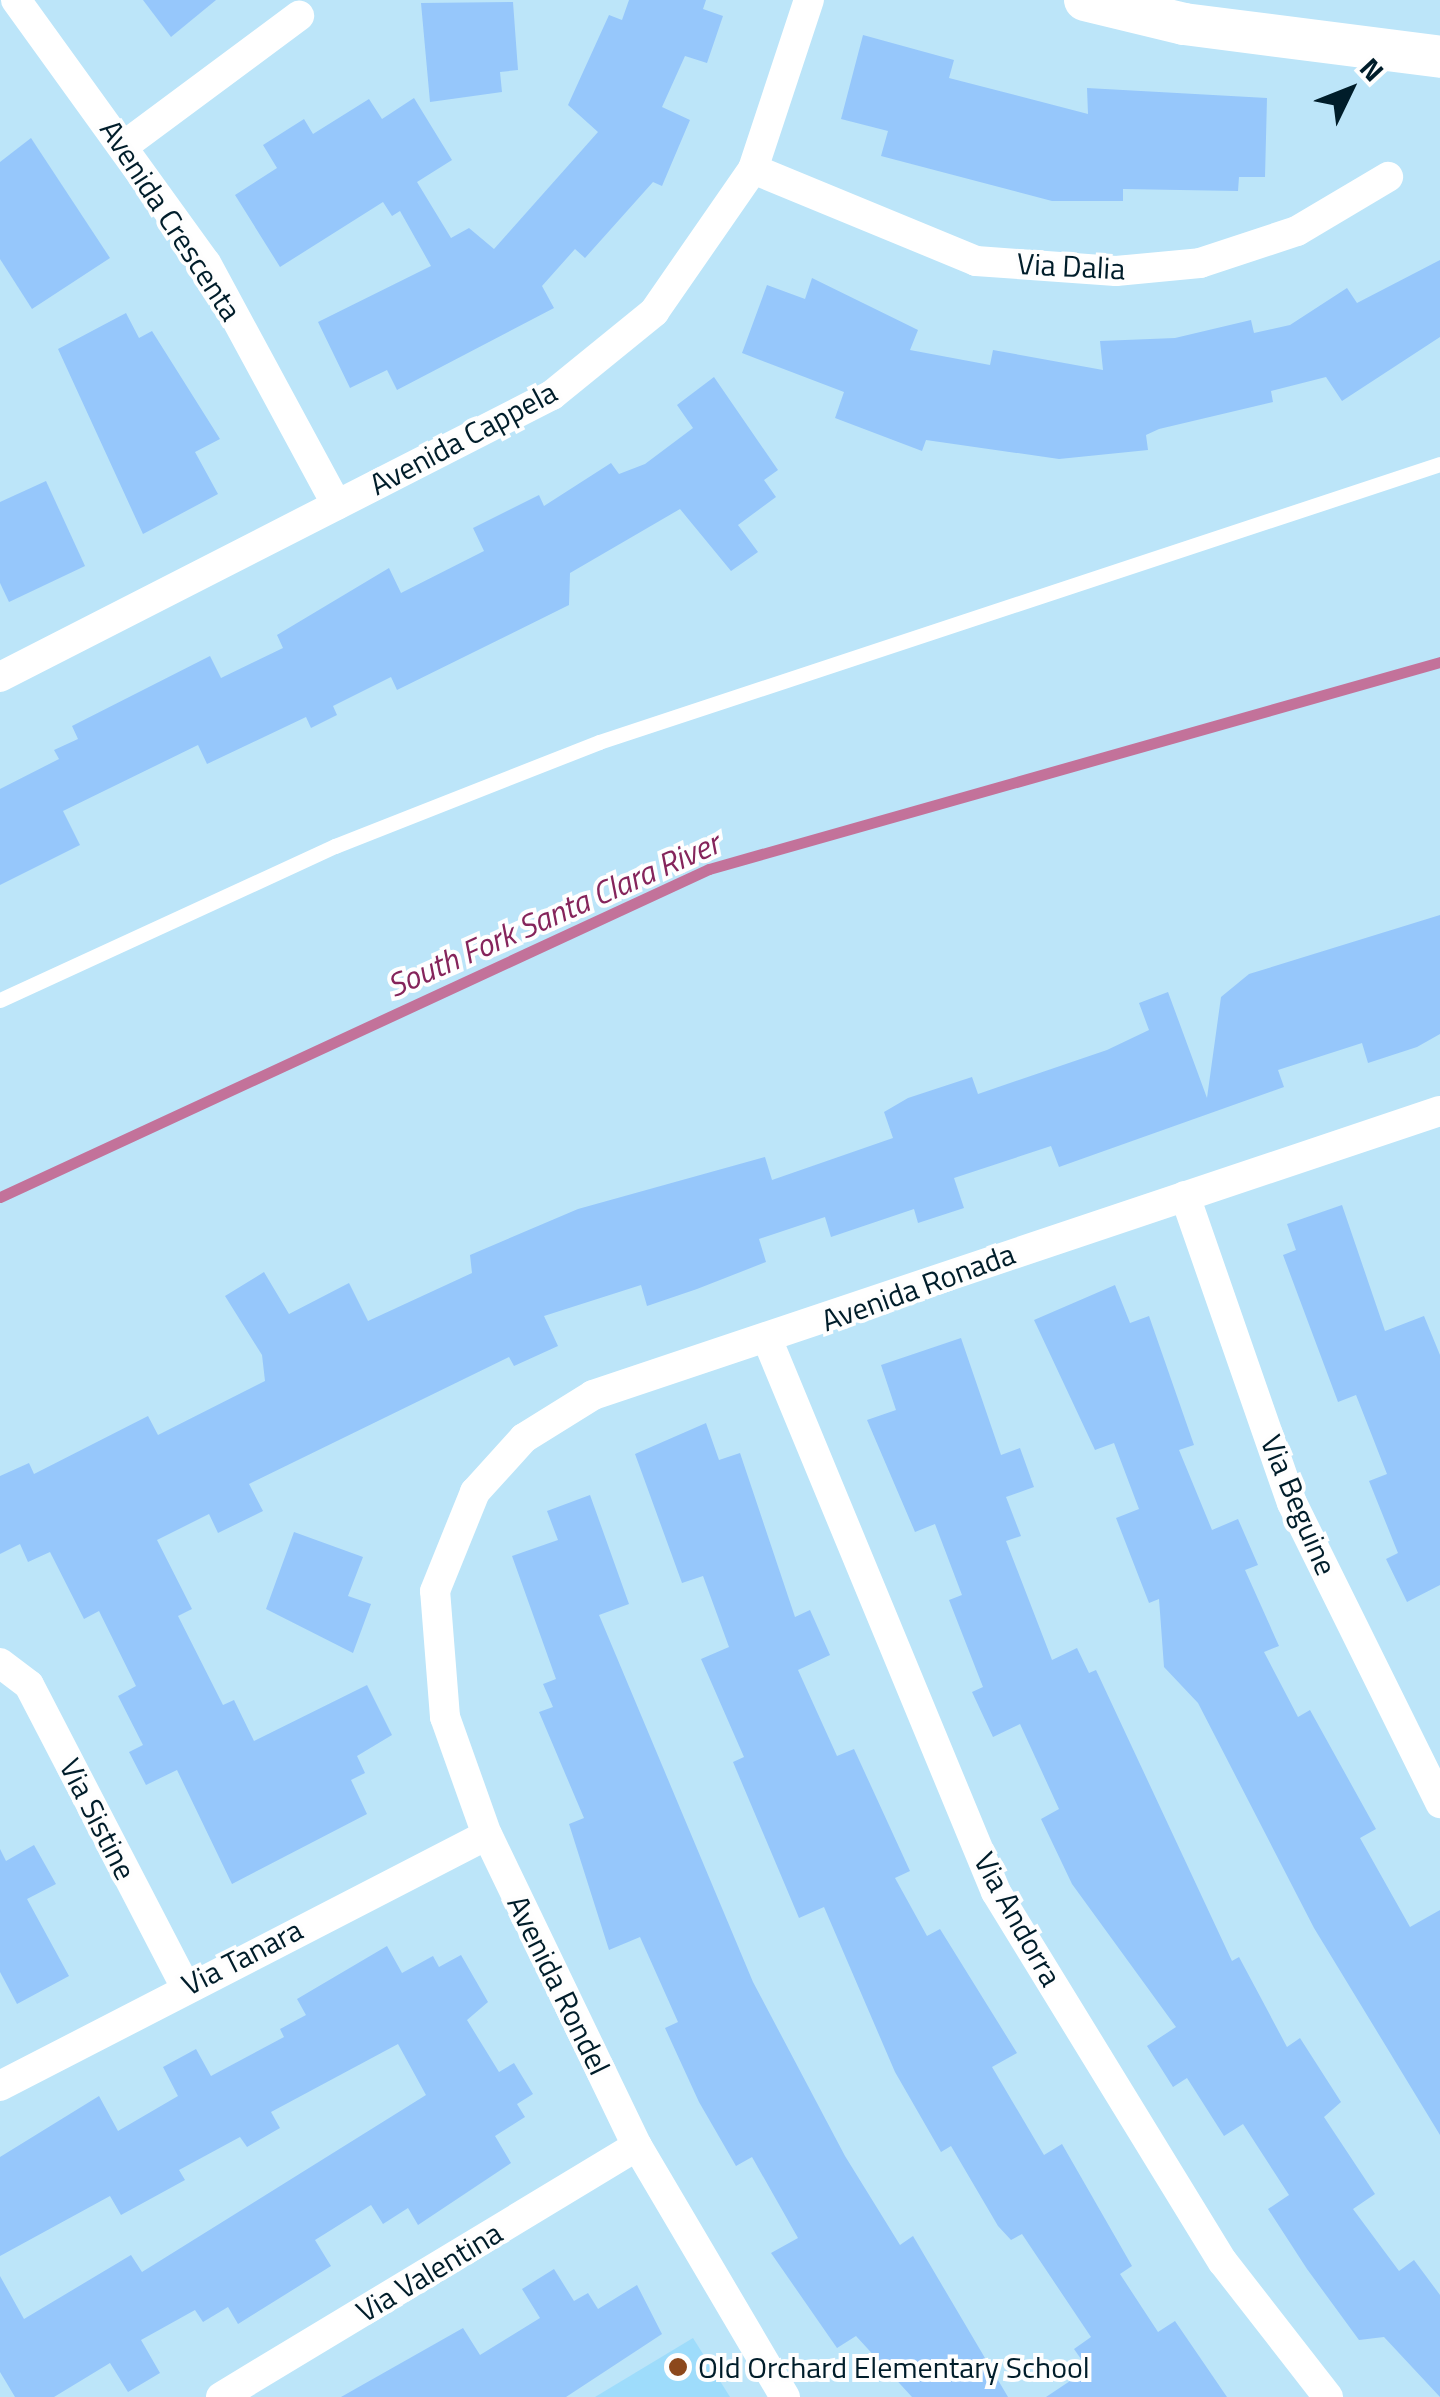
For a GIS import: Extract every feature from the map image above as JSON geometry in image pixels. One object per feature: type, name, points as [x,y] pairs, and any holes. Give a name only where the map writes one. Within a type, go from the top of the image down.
[{"type":"main road","points":[[1085,0],[1184,24],[1440,58]]},
{"type":"street","name":"Avenida Crescenta","points":[[16,0],[125,144],[206,262],[337,505]]},
{"type":"street","name":"Avenida Cappela","points":[[0,677],[552,394],[654,312],[752,168],[809,0]]},
{"type":"street","points":[[125,144],[298,16]]},
{"type":"street","name":"Via Dalia","points":[[752,168],[976,261],[1116,271],[1200,263],[1297,231],[1388,178]]},
{"type":"street","name":"Avenida Ronada","points":[[451,1541],[475,1492],[524,1438],[580,1404],[1440,1111]]},
{"type":"street","name":"Via Beguine","points":[[1185,1196],[1292,1503],[1440,1803]]},
{"type":"street","name":"Via Andorra","points":[[768,1341],[996,1892],[1222,2262],[1328,2397]]},
{"type":"street","name":"Avenida Rondel","points":[[451,1541],[436,1591],[436,1661],[487,1834],[638,2146],[785,2397]]},
{"type":"street","name":"Via Sistine","points":[[0,1662],[29,1685],[185,1986]]},
{"type":"street","name":"Via Tanara","points":[[0,2086],[185,1986],[487,1834]]},
{"type":"street","name":"Via Valentina","points":[[222,2397],[638,2146]]},
{"type":"lane","points":[[0,1000],[334,846],[599,742],[1440,464]]},
{"type":"shaded area","name":"Old Orchard Elementary School","points":[[693,2338],[730,2397],[595,2397]]},
{"type":"building","points":[[143,0],[216,0],[171,37]]},
{"type":"building","points":[[629,0],[706,0],[703,9],[723,16],[707,63],[685,56],[662,107],[690,120],[662,186],[653,182],[585,258],[575,249],[542,286],[554,308],[397,390],[387,370],[350,388],[318,322],[431,266],[400,211],[392,216],[383,202],[280,267],[235,195],[277,168],[263,145],[304,119],[313,134],[369,99],[382,119],[414,98],[452,160],[417,182],[451,238],[469,228],[494,249],[598,132],[568,105],[609,15],[622,20]]},
{"type":"building","points":[[513,2],[518,70],[500,72],[502,92],[430,102],[421,3]]},
{"type":"building","points":[[863,35],[954,60],[949,78],[1088,114],[1087,88],[1267,98],[1265,177],[1239,177],[1238,191],[1123,189],[1123,201],[1052,201],[881,156],[888,131],[841,119]]},
{"type":"building","points":[[31,138],[110,258],[32,309],[0,259],[0,162]]},
{"type":"building","points":[[1440,260],[1440,337],[1342,401],[1326,377],[1271,391],[1273,402],[1159,429],[1146,435],[1148,450],[1059,459],[926,440],[922,451],[835,418],[844,392],[742,353],[767,285],[805,299],[812,278],[918,330],[910,350],[990,365],[993,350],[1103,370],[1100,341],[1175,338],[1251,320],[1254,333],[1290,325],[1347,288],[1357,303]]},
{"type":"building","points":[[126,313],[139,338],[152,331],[220,439],[195,452],[218,494],[143,534],[58,349]]},
{"type":"building","points":[[714,377],[778,470],[764,480],[776,497],[738,525],[758,552],[731,571],[680,509],[570,573],[569,605],[397,690],[391,677],[333,706],[337,715],[311,728],[306,717],[207,764],[198,745],[63,811],[80,845],[0,885],[0,789],[59,759],[54,750],[78,739],[72,726],[210,656],[221,678],[283,648],[277,635],[389,568],[401,593],[484,551],[473,528],[539,495],[544,506],[611,463],[619,474],[645,464],[693,428],[677,405]]},
{"type":"building","points":[[46,481],[85,566],[9,602],[0,583],[0,502]]},
{"type":"building","points":[[1440,915],[1440,1034],[1417,1047],[1368,1063],[1362,1043],[1278,1070],[1284,1087],[1059,1167],[1051,1146],[954,1178],[964,1208],[918,1223],[914,1209],[831,1237],[825,1217],[759,1239],[766,1262],[697,1289],[647,1306],[641,1285],[544,1316],[558,1346],[514,1366],[509,1357],[249,1484],[263,1511],[218,1533],[209,1514],[157,1540],[192,1609],[178,1616],[223,1705],[234,1700],[254,1741],[367,1685],[392,1735],[357,1756],[365,1773],[351,1780],[367,1814],[232,1884],[177,1770],[146,1785],[129,1752],[143,1745],[118,1696],[136,1686],[99,1611],[84,1619],[50,1552],[28,1562],[20,1544],[0,1554],[0,1476],[29,1463],[34,1474],[148,1416],[158,1435],[265,1381],[262,1355],[225,1296],[264,1272],[289,1314],[349,1283],[368,1321],[472,1273],[470,1255],[578,1209],[765,1157],[772,1180],[893,1138],[884,1112],[908,1098],[972,1077],[978,1094],[1107,1050],[1149,1030],[1139,1003],[1168,992],[1207,1098],[1221,997],[1249,974]]},
{"type":"building","points":[[1342,1205],[1385,1331],[1424,1316],[1440,1355],[1440,1585],[1407,1602],[1386,1559],[1398,1553],[1369,1481],[1387,1474],[1356,1395],[1338,1402],[1283,1255],[1296,1250],[1287,1224]]},
{"type":"building","points":[[1115,1285],[1130,1323],[1149,1316],[1194,1445],[1179,1450],[1212,1530],[1238,1519],[1258,1565],[1245,1570],[1279,1646],[1264,1652],[1298,1717],[1310,1710],[1376,1829],[1360,1838],[1410,1927],[1440,1910],[1440,2135],[1314,1928],[1198,1703],[1164,1667],[1159,1599],[1149,1603],[1116,1518],[1139,1509],[1114,1443],[1095,1450],[1034,1320]]},
{"type":"building","points":[[961,1338],[1001,1455],[1020,1448],[1034,1487],[1006,1497],[1021,1536],[1006,1541],[1052,1660],[1077,1648],[1089,1673],[1096,1670],[1232,1961],[1239,1957],[1287,2047],[1300,2038],[1341,2102],[1324,2117],[1375,2194],[1353,2209],[1399,2271],[1414,2260],[1440,2295],[1440,2397],[1384,2337],[1359,2340],[1307,2269],[1268,2209],[1289,2195],[1243,2124],[1224,2136],[1187,2078],[1173,2087],[1147,2046],[1176,2027],[1072,1884],[1041,1819],[1059,1809],[1020,1724],[993,1737],[972,1692],[983,1687],[949,1600],[962,1595],[935,1524],[915,1532],[867,1420],[896,1410],[881,1365]]},
{"type":"building","points":[[706,1423],[719,1460],[740,1453],[795,1617],[810,1610],[830,1655],[798,1670],[837,1756],[854,1749],[910,1871],[895,1878],[927,1936],[940,1929],[1017,2053],[992,2067],[1044,2155],[1062,2144],[1132,2266],[1120,2274],[1158,2332],[1175,2321],[1227,2397],[1046,2397],[1088,2369],[1074,2349],[1091,2337],[1022,2234],[1011,2240],[998,2226],[951,2146],[941,2152],[895,2072],[824,1907],[799,1918],[733,1762],[744,1757],[701,1659],[729,1647],[703,1576],[682,1583],[635,1454]]},
{"type":"building","points":[[590,1495],[629,1604],[599,1615],[753,1982],[845,2156],[900,2245],[913,2236],[1008,2397],[912,2397],[856,2336],[837,2348],[771,2253],[798,2238],[752,2157],[736,2166],[699,2102],[665,2028],[678,2022],[640,1937],[609,1950],[569,1824],[584,1818],[539,1712],[553,1707],[543,1684],[556,1679],[512,1556],[558,1540],[547,1511]]},
{"type":"building","points":[[294,1532],[363,1557],[348,1596],[371,1604],[353,1653],[266,1609]]},
{"type":"building","points":[[34,1845],[56,1884],[27,1899],[69,1976],[17,2004],[0,1972],[0,1849],[6,1861]]},
{"type":"building","points":[[387,1946],[402,1973],[433,1956],[439,1967],[461,1955],[488,2002],[467,2020],[499,2072],[514,2063],[533,2094],[517,2104],[525,2117],[495,2136],[511,2163],[418,2225],[408,2208],[383,2224],[371,2205],[315,2240],[331,2266],[238,2324],[228,2307],[203,2322],[195,2310],[141,2340],[160,2373],[128,2392],[110,2363],[54,2397],[15,2397],[0,2372],[0,2276],[24,2319],[131,2255],[142,2272],[426,2095],[398,2044],[271,2112],[280,2128],[247,2147],[240,2137],[179,2170],[185,2180],[121,2215],[110,2196],[0,2256],[0,2157],[99,2096],[118,2131],[178,2096],[163,2067],[196,2049],[211,2076],[284,2037],[280,2029],[306,2015],[297,1999]]},
{"type":"building","points":[[554,2269],[574,2301],[588,2293],[598,2309],[637,2285],[662,2334],[566,2397],[341,2397],[463,2328],[480,2355],[540,2318],[522,2289]]},
{"type":"waterway","name":"South Fork Santa Clara River","points":[[0,1197],[709,869],[1440,662]]},
{"type":"place","name":"Old Orchard Elementary School","points":[[678,2367]]}]
